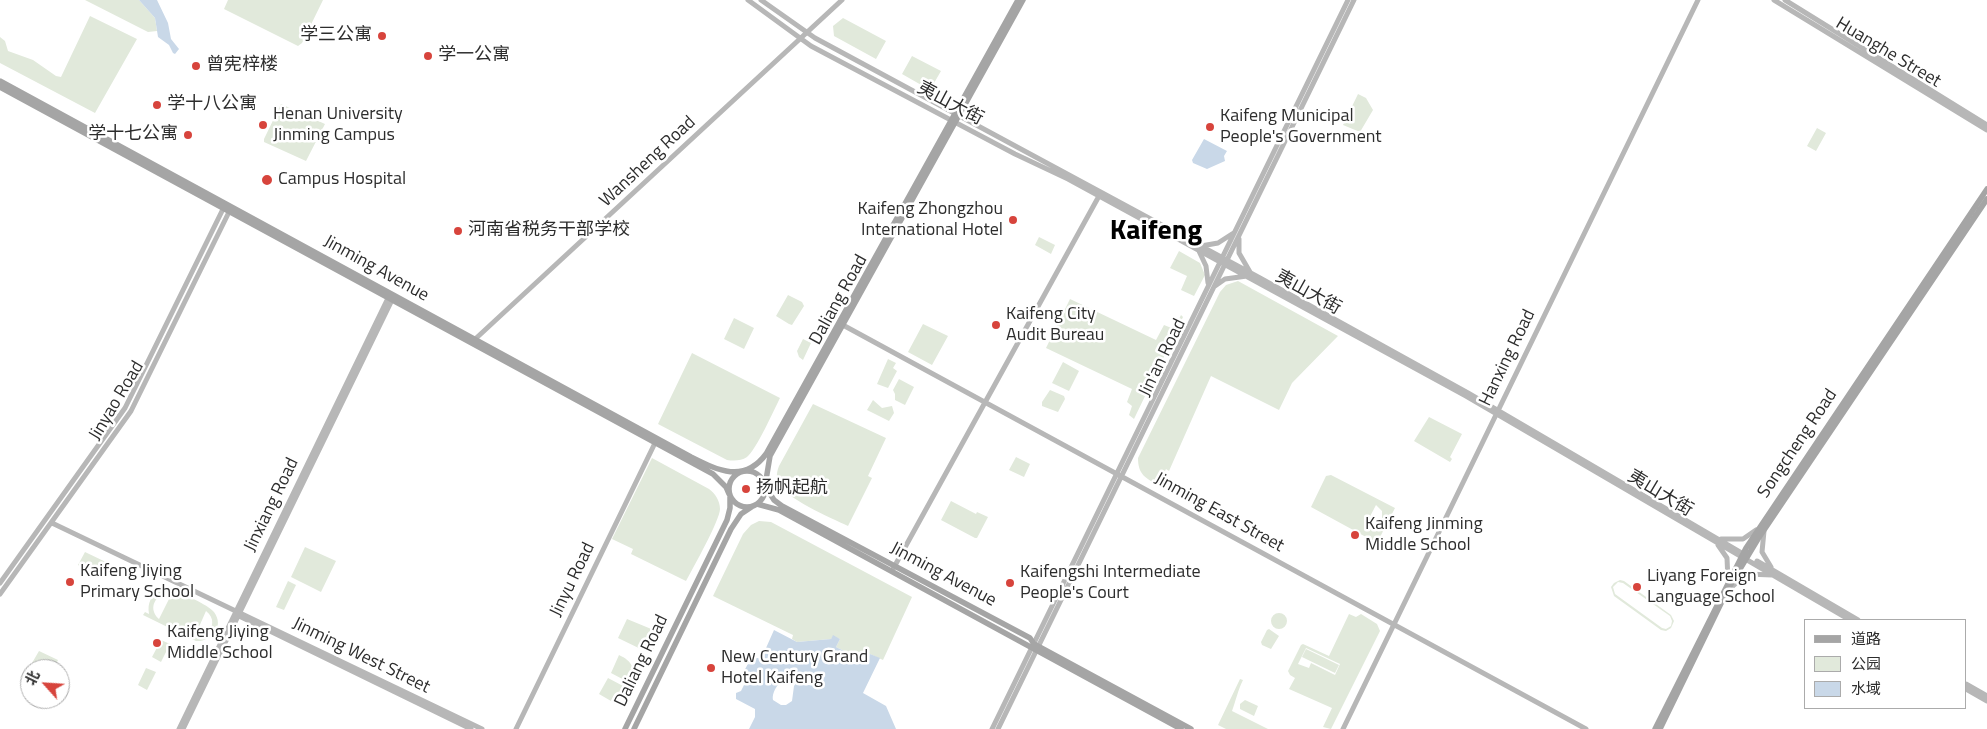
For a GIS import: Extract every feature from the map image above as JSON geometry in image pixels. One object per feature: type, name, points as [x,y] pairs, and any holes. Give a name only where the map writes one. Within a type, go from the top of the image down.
[{"type":"main road","name":"Daliang Road","points":[[957,115],[1018,0]]},
{"type":"main road","name":"Daliang Road","points":[[741,471],[754,466],[766,454],[1023,0]]},
{"type":"main road","name":"Jinming Avenue","points":[[0,81],[227,208]]},
{"type":"main road","name":"Jinming Avenue","points":[[0,87],[715,469],[727,472],[741,471]]},
{"type":"main road","name":"Songcheng Road","points":[[1655,729],[1728,580],[1987,189]]},
{"type":"main road","name":"Songcheng Road","points":[[1762,529],[1987,199]]},
{"type":"main road","name":"Daliang Road","points":[[765,486],[770,456],[840,324]]},
{"type":"main road","name":"Jinming Avenue","points":[[473,341],[713,474],[726,487],[729,495]]},
{"type":"main road","points":[[741,471],[752,471],[758,474],[765,486],[764,495],[755,505],[738,506],[729,495],[731,479],[741,471]]},
{"type":"main road","name":"Jinming Avenue","points":[[765,486],[774,500],[782,506],[1181,729]]},
{"type":"main road","name":"Daliang Road","points":[[625,729],[730,514],[729,495]]},
{"type":"main road","name":"Daliang Road","points":[[634,729],[730,529],[741,514],[755,505]]},
{"type":"main road","name":"Jinming Avenue","points":[[755,505],[779,510],[893,569]]},
{"type":"main road","name":"Songcheng Road","points":[[1660,729],[1744,557]]},
{"type":"main road","name":"Jinming Avenue","points":[[1035,647],[1191,729]]},
{"type":"street","name":"夷山大街","points":[[748,0],[801,40],[1249,274],[1496,411],[1744,557],[1856,619]]},
{"type":"street","name":"夷山大街","points":[[761,0],[807,34],[1199,248]]},
{"type":"street","name":"Wansheng Road","points":[[473,341],[801,40],[842,0]]},
{"type":"street","name":"Jin'an Road","points":[[1237,233],[1348,0]]},
{"type":"street","name":"Jin'an Road","points":[[998,729],[1035,647],[1223,260],[1354,0]]},
{"type":"street","name":"Hanxing Road","points":[[1341,729],[1697,0]]},
{"type":"street","name":"Huanghe Street","points":[[1774,0],[1986,127]]},
{"type":"street","name":"Huanghe Street","points":[[1785,0],[1986,127]]},
{"type":"street","points":[[893,569],[1099,196]]},
{"type":"street","name":"Jinyao Road","points":[[0,594],[117,432],[138,399],[227,208]]},
{"type":"street","name":"Jinyao Road","points":[[0,582],[125,408],[227,208]]},
{"type":"street","points":[[1237,233],[1239,253],[1249,274],[1225,279],[1211,286],[1199,248],[1218,243],[1237,233]]},
{"type":"street","name":"Jinxiang Road","points":[[179,729],[391,297]]},
{"type":"street","name":"Jinming East Street","points":[[840,324],[1586,729]]},
{"type":"street","name":"Jinyu Road","points":[[516,729],[655,443]]},
{"type":"street","name":"Jinming West Street","points":[[52,523],[471,729]]},
{"type":"street","points":[[1715,540],[1743,539],[1762,529],[1762,552],[1774,573]]},
{"type":"street","points":[[1715,540],[1727,558],[1728,580]]},
{"type":"street","name":"夷山大街","points":[[1774,573],[1848,619]]},
{"type":"street","points":[[1728,589],[1747,574],[1774,573]]},
{"type":"street","name":"Jinxiang Road","points":[[183,729],[237,613]]},
{"type":"street","name":"Jinming West Street","points":[[237,613],[482,729]]},
{"type":"street","name":"Jin'an Road","points":[[992,729],[1035,647]]},
{"type":"street","points":[[1967,685],[1987,696]]},
{"type":"street","points":[[1967,690],[1987,701]]},
{"type":"green space","points":[[85,0],[139,0],[155,18],[157,31],[148,32]]},
{"type":"green space","points":[[228,0],[323,0],[302,43],[298,46],[224,9]]},
{"type":"green space","points":[[90,16],[137,39],[95,113],[0,63],[0,37],[5,41],[8,51],[33,60],[56,76],[61,77]]},
{"type":"green space","points":[[843,18],[886,41],[876,59],[834,36],[833,26]]},
{"type":"green space","points":[[912,56],[941,71],[930,90],[902,74]]},
{"type":"green space","points":[[1358,94],[1366,98],[1373,110],[1360,132],[1343,125]]},
{"type":"green space","points":[[281,104],[325,124],[306,161],[264,142]]},
{"type":"green space","points":[[1817,128],[1826,133],[1816,151],[1807,146]]},
{"type":"green space","points":[[1039,237],[1055,245],[1051,254],[1035,245]]},
{"type":"green space","points":[[1179,251],[1200,263],[1205,275],[1194,296],[1181,290],[1187,276],[1170,268]]},
{"type":"green space","points":[[1238,281],[1338,336],[1292,383],[1279,410],[1211,376],[1169,471],[1166,469],[1158,485],[1143,475],[1139,468],[1138,458],[1220,292],[1226,285]]},
{"type":"green space","points":[[788,295],[802,302],[804,306],[792,325],[776,316]]},
{"type":"green space","points":[[1070,299],[1156,340],[1164,325],[1174,329],[1181,315],[1183,317],[1134,419],[1129,415],[1132,406],[1127,402],[1132,389],[1046,348]]},
{"type":"green space","points":[[734,318],[754,328],[744,349],[724,339]]},
{"type":"green space","points":[[923,324],[948,336],[932,365],[908,352]]},
{"type":"green space","points":[[803,339],[811,343],[803,360],[799,357],[797,351]]},
{"type":"green space","points":[[692,353],[780,398],[755,447],[747,457],[727,460],[658,424]]},
{"type":"green space","points":[[888,359],[896,363],[893,368],[897,371],[888,388],[877,384]]},
{"type":"green space","points":[[1063,362],[1079,371],[1069,391],[1052,383]]},
{"type":"green space","points":[[899,379],[914,387],[905,405],[895,400],[893,390]]},
{"type":"green space","points":[[1050,390],[1064,396],[1065,399],[1058,412],[1042,406],[1042,402]]},
{"type":"green space","points":[[873,400],[882,408],[892,406],[894,413],[889,421],[867,410]]},
{"type":"green space","points":[[813,404],[886,438],[868,476],[872,478],[848,526],[798,501],[782,488],[778,482],[779,466]]},
{"type":"green space","points":[[1429,417],[1462,434],[1450,457],[1452,459],[1450,462],[1414,441]]},
{"type":"green space","points":[[1016,457],[1030,464],[1024,477],[1009,470]]},
{"type":"green space","points":[[652,458],[709,489],[719,503],[720,509],[716,523],[686,581],[631,554],[633,549],[612,539]]},
{"type":"green space","points":[[1331,475],[1395,508],[1377,543],[1311,507],[1326,476]],"holes":[[[1376,505],[1382,511],[1382,521],[1377,527],[1367,530],[1364,528]]]},
{"type":"green space","points":[[951,501],[976,514],[977,512],[988,517],[977,538],[941,520]]},
{"type":"green space","points":[[759,521],[771,522],[912,597],[883,660],[870,654],[866,662],[836,647],[840,639],[833,636],[831,639],[797,642],[792,639],[793,635],[713,596],[743,534],[751,525]]},
{"type":"green space","points":[[305,547],[336,561],[321,592],[291,577]]},
{"type":"green space","points":[[85,552],[110,564],[103,578],[78,565]]},
{"type":"green space","points":[[1620,580],[1624,581],[1671,615],[1674,621],[1671,628],[1666,631],[1661,630],[1614,596],[1611,587]],"holes":[[[1618,582],[1623,583],[1670,616],[1671,626],[1666,629],[1662,628],[1615,594],[1613,587]]]},
{"type":"green space","points":[[288,581],[296,585],[284,610],[276,607]]},
{"type":"green space","points":[[161,590],[172,590],[211,609],[218,623],[215,632],[207,639],[196,641],[143,615],[145,612],[149,614],[150,600]],"holes":[[[163,594],[171,595],[159,619],[153,609],[156,599]],[[206,611],[211,617],[212,626],[205,635],[195,636]]]},
{"type":"green space","points":[[1279,613],[1287,621],[1279,629],[1271,621]]},
{"type":"green space","points":[[1349,614],[1356,617],[1361,614],[1377,624],[1380,631],[1331,729],[1323,727],[1332,708],[1289,689],[1295,678],[1288,671],[1303,644],[1329,656]],"holes":[[[1306,648],[1340,664],[1335,675],[1311,663],[1309,668],[1298,664]]]},
{"type":"green space","points":[[627,619],[661,633],[651,654],[618,638]]},
{"type":"green space","points":[[1269,629],[1279,636],[1271,649],[1262,645],[1261,642]]},
{"type":"green space","points":[[161,640],[170,644],[161,662],[152,657]]},
{"type":"green space","points":[[1306,649],[1339,665],[1335,673],[1302,657]]},
{"type":"green space","points":[[39,651],[56,659],[34,659]]},
{"type":"green space","points":[[619,655],[630,663],[633,669],[628,682],[611,673]]},
{"type":"green space","points":[[146,668],[156,672],[147,690],[138,685]]},
{"type":"green space","points":[[608,678],[625,687],[621,695],[611,701],[599,694]]},
{"type":"green space","points":[[1240,679],[1243,680],[1232,711],[1268,729],[1226,729],[1218,725]]},
{"type":"green space","points":[[1245,700],[1258,706],[1254,716],[1240,709],[1240,704]]},
{"type":"water","points":[[139,0],[157,0],[168,23],[171,39],[179,49],[175,54],[169,45],[158,37],[155,18]]},
{"type":"water","points":[[1204,139],[1227,151],[1224,156],[1225,161],[1207,169],[1193,163],[1192,160]]},
{"type":"water","points":[[774,630],[797,642],[831,639],[833,635],[840,639],[836,647],[866,662],[870,654],[880,658],[863,693],[886,706],[896,729],[749,729],[755,717],[755,709],[736,699],[736,693],[741,691],[745,683],[742,675],[751,658],[759,658],[762,650],[766,648]],"holes":[[[790,673],[797,676],[798,681],[794,686],[792,701],[786,705],[781,705],[773,700],[775,689],[784,678]]]},
{"type":"place","name":"学三公寓","points":[[382,36]]},
{"type":"place","name":"学一公寓","points":[[428,56]]},
{"type":"place","name":"曾宪梓楼","points":[[196,66]]},
{"type":"place","name":"学十八公寓","points":[[157,105]]},
{"type":"place","name":"Henan University Jinming Campus","points":[[263,125]]},
{"type":"place","name":"Kaifeng Municipal People's Government","points":[[1210,127]]},
{"type":"place","name":"学十七公寓","points":[[188,135]]},
{"type":"place","name":"Campus Hospital","points":[[267,180]]},
{"type":"place","name":"Kaifeng Zhongzhou International Hotel","points":[[1013,220]]},
{"type":"place","name":"河南省税务干部学校","points":[[458,231]]},
{"type":"place","name":"Kaifeng City Audit Bureau","points":[[996,325]]},
{"type":"place","name":"扬帆起航","points":[[746,489]]},
{"type":"place","name":"Kaifeng Jinming Middle School","points":[[1355,535]]},
{"type":"place","name":"Kaifeng Jiying Primary School","points":[[70,582]]},
{"type":"place","name":"Kaifengshi Intermediate People's Court","points":[[1010,583]]},
{"type":"place","name":"Liyang Foreign Language School","points":[[1637,587]]},
{"type":"place","name":"Kaifeng Jiying Middle School","points":[[157,643]]},
{"type":"place","name":"New Century Grand Hotel Kaifeng","points":[[711,668]]},
{"type":"district","name":"Kaifeng","points":[[1156,232]]}]
